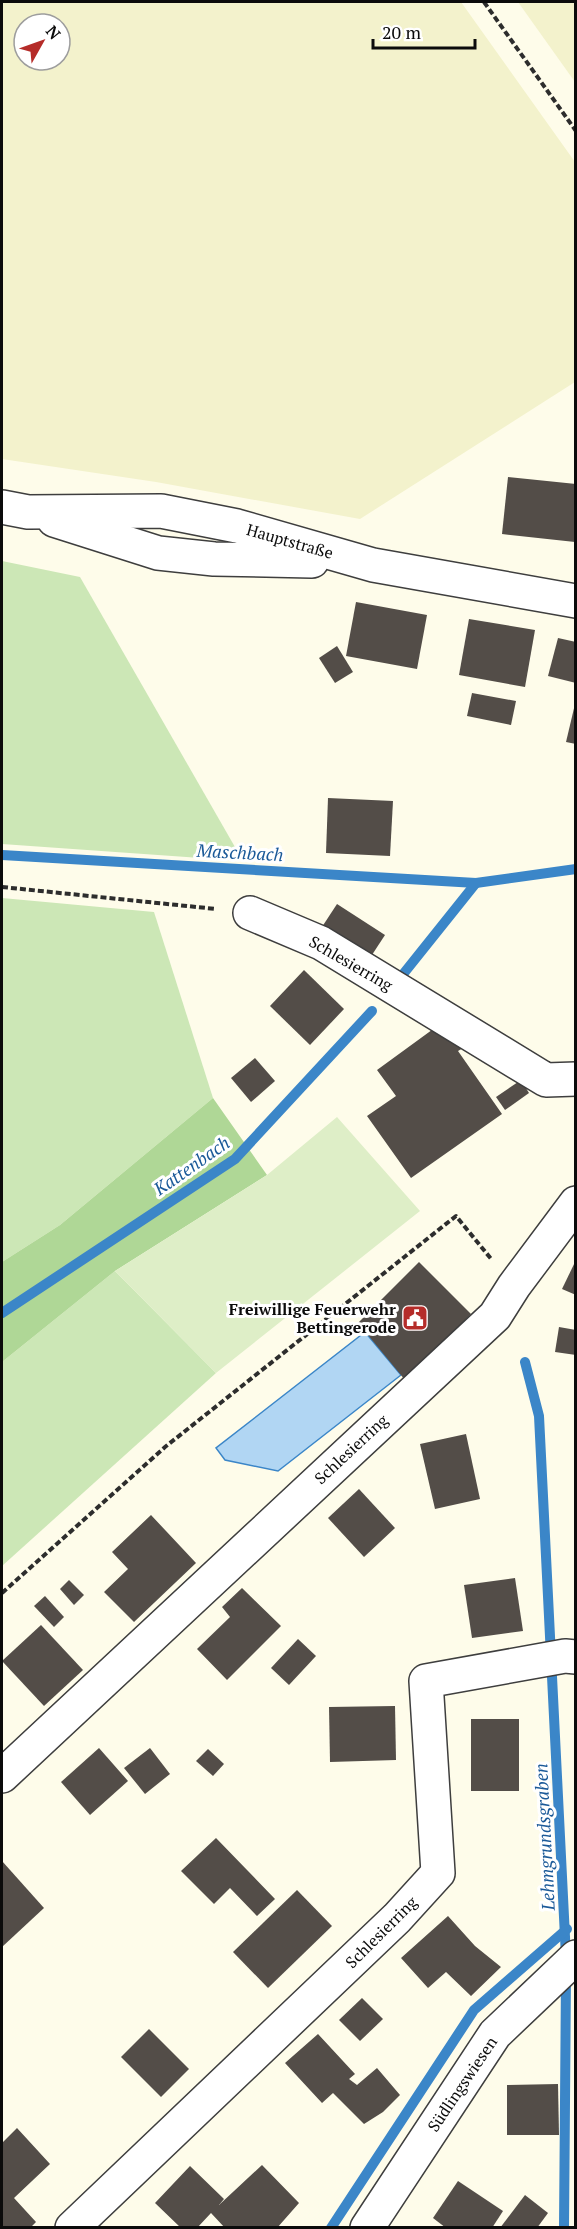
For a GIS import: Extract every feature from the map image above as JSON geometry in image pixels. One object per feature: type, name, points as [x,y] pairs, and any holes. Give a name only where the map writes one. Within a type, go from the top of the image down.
[{"type":"street","name":"Hauptstraße","points":[[15,509],[161,511],[237,526],[374,565],[576,601]]},
{"type":"street","name":"Schlesierring","points":[[250,913],[321,943],[546,1080],[576,1079]]},
{"type":"street","name":"Schlesierring","points":[[2,1776],[495,1316],[514,1286],[576,1203]]},
{"type":"street","name":"Schlesierring","points":[[72,2228],[397,1918],[438,1873],[426,1681],[561,1658]]},
{"type":"street","name":"Südlingswiesen","points":[[367,2228],[495,2034],[576,1957]]},
{"type":"path","points":[[484,2],[576,131]]},
{"type":"path","points":[[2,887],[250,913]]},
{"type":"path","points":[[2,1593],[165,1448],[456,1216],[514,1286]]},
{"type":"green space","points":[[2,2],[461,2],[575,162],[575,382],[360,519],[156,482],[2,459]]},
{"type":"green space","points":[[518,2],[575,2],[575,82]]},
{"type":"green space","points":[[2,561],[80,577],[243,861],[2,844]]},
{"type":"green space","points":[[2,898],[154,912],[213,1098],[60,1225],[2,1262]]},
{"type":"green space","points":[[213,1098],[267,1175],[115,1271],[2,1362],[2,1262],[60,1225]]},
{"type":"green space","points":[[337,1117],[420,1211],[216,1373],[115,1271],[267,1175]]},
{"type":"green space","points":[[115,1271],[216,1373],[2,1566],[2,1362]]},
{"type":"water","points":[[365,1332],[401,1375],[278,1471],[225,1460],[216,1448]]},
{"type":"building","points":[[508,477],[576,484],[575,542],[502,534]]},
{"type":"building","points":[[356,602],[427,615],[417,669],[346,656]]},
{"type":"building","points":[[469,619],[535,630],[525,687],[459,675]]},
{"type":"building","points":[[558,638],[576,642],[576,683],[548,676]]},
{"type":"building","points":[[337,646],[353,672],[335,683],[319,658]]},
{"type":"building","points":[[472,693],[516,701],[511,725],[467,716]]},
{"type":"building","points":[[576,704],[576,744],[566,742]]},
{"type":"building","points":[[328,798],[393,801],[390,856],[326,853]]},
{"type":"building","points":[[337,904],[385,935],[368,961],[320,930]]},
{"type":"building","points":[[304,970],[344,1009],[310,1045],[270,1006]]},
{"type":"building","points":[[436,1027],[463,1048],[458,1051],[502,1114],[411,1178],[367,1116],[396,1096],[377,1070]]},
{"type":"building","points":[[255,1058],[275,1081],[251,1102],[231,1078]]},
{"type":"building","points":[[521,1080],[529,1093],[505,1110],[496,1097]]},
{"type":"building","points":[[576,1260],[576,1295],[562,1289]]},
{"type":"building","name":"Freiwillige Feuerwehr Bettingerode","points":[[419,1262],[471,1314],[405,1380],[358,1323]]},
{"type":"building","points":[[559,1327],[576,1330],[576,1355],[555,1352]]},
{"type":"building","points":[[466,1434],[480,1499],[435,1509],[420,1444]]},
{"type":"building","points":[[359,1489],[395,1528],[364,1557],[328,1518]]},
{"type":"building","points":[[151,1515],[196,1563],[134,1622],[104,1592],[128,1569],[112,1552]]},
{"type":"building","points":[[515,1578],[523,1631],[472,1638],[464,1585]]},
{"type":"building","points":[[69,1580],[84,1595],[74,1605],[60,1589]]},
{"type":"building","points":[[242,1588],[281,1626],[227,1680],[197,1649],[230,1617],[222,1607]]},
{"type":"building","points":[[45,1596],[64,1617],[54,1627],[34,1606]]},
{"type":"building","points":[[41,1625],[83,1670],[44,1706],[2,1661]]},
{"type":"building","points":[[298,1639],[316,1656],[289,1685],[271,1668]]},
{"type":"building","points":[[395,1706],[396,1760],[330,1762],[329,1707]]},
{"type":"building","points":[[471,1719],[519,1719],[519,1791],[471,1791]]},
{"type":"building","points":[[99,1748],[128,1781],[90,1815],[61,1782]]},
{"type":"building","points":[[150,1748],[170,1774],[145,1794],[124,1768]]},
{"type":"building","points":[[208,1749],[224,1764],[213,1776],[196,1761]]},
{"type":"building","points":[[216,1838],[275,1899],[257,1916],[230,1888],[214,1904],[181,1871]]},
{"type":"building","points":[[2,1861],[44,1908],[2,1947]]},
{"type":"building","points":[[297,1890],[332,1926],[268,1988],[233,1952]]},
{"type":"building","points":[[448,1916],[475,1946],[501,1967],[471,1996],[446,1972],[428,1988],[401,1958]]},
{"type":"building","points":[[362,1998],[383,2019],[360,2041],[339,2020]]},
{"type":"building","points":[[149,2029],[189,2069],[161,2097],[121,2057]]},
{"type":"building","points":[[318,2034],[355,2074],[349,2079],[357,2085],[377,2068],[400,2095],[383,2112],[364,2124],[333,2093],[322,2103],[285,2063]]},
{"type":"building","points":[[558,2084],[559,2135],[507,2135],[507,2085]]},
{"type":"building","points":[[17,2128],[50,2164],[14,2198],[36,2222],[30,2228],[2,2228],[2,2143]]},
{"type":"building","points":[[262,2165],[299,2203],[277,2228],[225,2228],[211,2213],[197,2228],[181,2228],[155,2203],[190,2166],[224,2199],[219,2205]]},
{"type":"building","points":[[458,2181],[503,2211],[492,2228],[446,2228],[433,2218]]},
{"type":"building","points":[[525,2195],[548,2213],[537,2228],[500,2228]]},
{"type":"waterway","name":"Maschbach","points":[[2,855],[476,883],[576,869]]},
{"type":"waterway","name":"Kattenbach","points":[[404,973],[476,883]]},
{"type":"waterway","name":"Kattenbach","points":[[2,1313],[235,1159],[372,1011]]},
{"type":"waterway","name":"Lehmgrundsgraben","points":[[525,1362],[539,1416],[566,1957]]},
{"type":"waterway","name":"Lehmgrundsgraben","points":[[331,2228],[474,2010],[567,1929]]},
{"type":"waterway","points":[[564,2228],[566,1976]]},
{"type":"place","name":"Freiwillige Feuerwehr Bettingerode","points":[[415,1318]]}]
